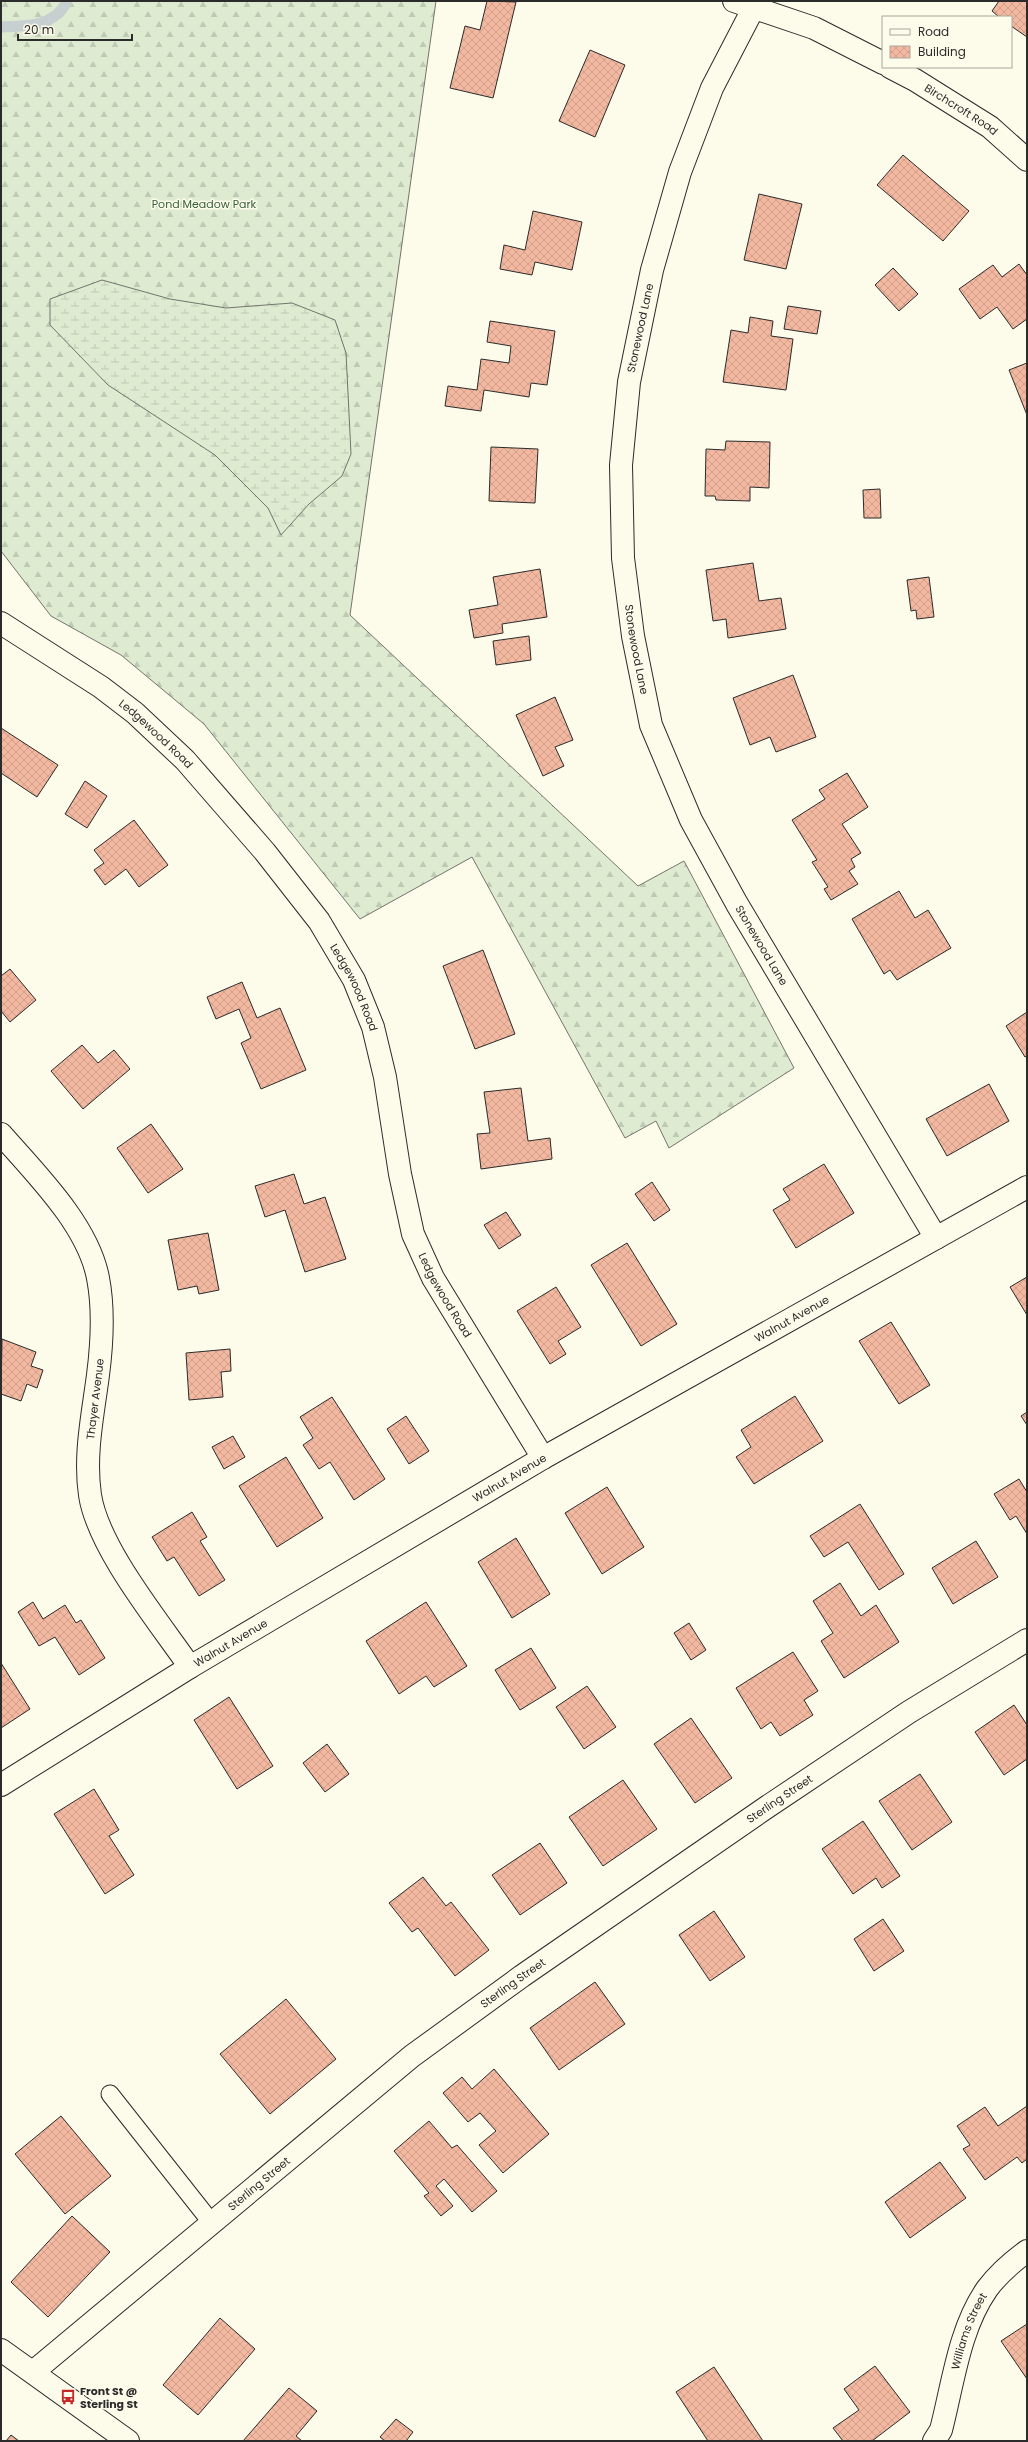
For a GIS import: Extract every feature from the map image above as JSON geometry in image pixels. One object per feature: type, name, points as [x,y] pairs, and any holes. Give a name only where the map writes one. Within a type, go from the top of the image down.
[{"type":"street","points":[[744,5],[814,28],[882,62]]},
{"type":"street","name":"Stonewood Lane","points":[[744,5],[680,172],[652,270],[628,382],[621,465],[623,558],[633,636],[651,725],[691,820],[737,904],[936,1238]]},
{"type":"street","name":"Birchcroft Road","points":[[892,68],[915,80],[990,127],[1027,160]]},
{"type":"street","name":"Ledgewood Road","points":[[1,623],[101,687],[146,723],[185,760],[245,829],[319,921],[354,980],[373,1027],[384,1077],[400,1174],[413,1234],[433,1278],[543,1458]]},
{"type":"street","name":"Thayer Avenue","points":[[1,1134],[68,1214],[89,1251],[98,1278],[101,1318],[100,1357],[88,1455],[90,1496],[102,1534],[123,1569],[190,1667]]},
{"type":"street","name":"Walnut Avenue","points":[[1,1785],[190,1667],[543,1458],[1027,1187]]},
{"type":"street","name":"Sterling Street","points":[[33,2372],[211,2222],[412,2056],[522,1976],[908,1712],[1027,1640]]},
{"type":"street","name":"Williams Street","points":[[938,2435],[962,2344],[973,2316],[987,2289],[1010,2264],[1027,2251]]},
{"type":"street","points":[[1,2350],[123,2439]]},
{"type":"lane","points":[[110,2094],[211,2222]]},
{"type":"green space","name":"Pond Meadow Park","points":[[1,1],[436,1],[350,615],[638,886],[684,861],[794,1068],[669,1148],[656,1121],[625,1138],[472,857],[360,919],[204,724],[121,655],[51,616],[1,551]]},
{"type":"green space","points":[[102,280],[170,299],[226,308],[292,303],[335,320],[346,353],[351,454],[342,476],[309,504],[281,535],[268,508],[215,455],[108,385],[50,325],[50,299]]},
{"type":"building","points":[[487,1],[516,2],[493,98],[450,88],[465,26],[480,30]]},
{"type":"building","points":[[999,1],[1027,1],[1027,37],[1012,27],[1012,16],[998,16],[992,11]]},
{"type":"building","points":[[590,50],[625,65],[595,137],[559,121]]},
{"type":"building","points":[[903,155],[969,211],[943,241],[877,185]]},
{"type":"building","points":[[759,194],[802,204],[786,269],[744,260]]},
{"type":"building","points":[[533,211],[582,222],[572,270],[535,262],[532,275],[500,269],[504,245],[525,250]]},
{"type":"building","points":[[1019,264],[1027,275],[1027,319],[1013,329],[997,307],[980,319],[959,289],[993,265],[1002,277]]},
{"type":"building","points":[[893,268],[918,294],[899,311],[875,285]]},
{"type":"building","points":[[788,306],[821,311],[817,334],[784,329]]},
{"type":"building","points":[[750,317],[773,321],[771,336],[793,339],[786,390],[723,382],[731,330],[748,333]]},
{"type":"building","points":[[490,321],[555,331],[547,385],[531,383],[529,397],[484,390],[481,411],[445,406],[448,386],[477,390],[481,359],[509,363],[511,346],[487,342]]},
{"type":"building","points":[[1027,363],[1027,415],[1009,370]]},
{"type":"building","points":[[726,441],[770,442],[769,488],[750,487],[750,501],[716,500],[715,496],[705,496],[706,449],[725,450]]},
{"type":"building","points":[[491,447],[538,449],[535,503],[489,501]]},
{"type":"building","points":[[880,489],[881,518],[864,518],[863,490]]},
{"type":"building","points":[[753,563],[759,601],[781,598],[786,629],[728,638],[726,619],[713,621],[706,570]]},
{"type":"building","points":[[540,569],[547,617],[502,624],[503,633],[474,638],[469,610],[498,605],[493,577]]},
{"type":"building","points":[[929,577],[934,617],[917,619],[916,610],[911,611],[907,580]]},
{"type":"building","points":[[529,636],[531,660],[496,665],[493,641]]},
{"type":"building","points":[[793,675],[816,737],[776,752],[770,737],[750,745],[733,698]]},
{"type":"building","points":[[555,697],[573,740],[555,747],[564,766],[543,776],[516,715]]},
{"type":"building","points":[[1,728],[58,765],[37,797],[1,773]]},
{"type":"building","points":[[847,773],[868,807],[842,824],[861,853],[851,859],[855,867],[849,871],[858,884],[831,900],[824,889],[828,887],[812,862],[817,860],[792,820],[825,799],[819,790]]},
{"type":"building","points":[[85,781],[107,796],[87,828],[65,814]]},
{"type":"building","points":[[134,820],[168,865],[139,887],[126,869],[105,885],[94,870],[104,863],[94,850]]},
{"type":"building","points":[[899,891],[915,918],[928,910],[951,948],[897,980],[890,970],[884,974],[852,919]]},
{"type":"building","points":[[483,950],[515,1034],[475,1049],[443,966]]},
{"type":"building","points":[[10,969],[36,1000],[10,1022],[1,1011],[1,976]]},
{"type":"building","points":[[242,982],[257,1018],[280,1008],[306,1070],[261,1089],[241,1043],[251,1038],[239,1009],[216,1019],[207,997]]},
{"type":"building","points":[[1027,1012],[1027,1056],[1025,1057],[1006,1026]]},
{"type":"building","points":[[82,1045],[98,1063],[114,1050],[130,1069],[83,1109],[51,1071]]},
{"type":"building","points":[[989,1084],[1009,1121],[947,1156],[926,1119]]},
{"type":"building","points":[[521,1088],[528,1141],[550,1138],[552,1159],[481,1169],[477,1134],[490,1133],[484,1092]]},
{"type":"building","points":[[151,1124],[183,1169],[148,1193],[117,1148]]},
{"type":"building","points":[[824,1164],[854,1213],[796,1248],[773,1210],[790,1200],[783,1189]]},
{"type":"building","points":[[294,1174],[304,1204],[325,1197],[346,1259],[305,1272],[285,1210],[265,1217],[255,1186]]},
{"type":"building","points":[[652,1182],[670,1210],[654,1221],[635,1194]]},
{"type":"building","points":[[506,1212],[521,1235],[499,1249],[484,1225]]},
{"type":"building","points":[[208,1233],[219,1290],[199,1294],[197,1286],[178,1290],[168,1240]]},
{"type":"building","points":[[627,1243],[677,1324],[641,1346],[591,1265]]},
{"type":"building","points":[[1027,1277],[1027,1315],[1010,1287]]},
{"type":"building","points":[[556,1287],[581,1327],[558,1341],[566,1354],[550,1364],[517,1311]]},
{"type":"building","points":[[891,1322],[930,1385],[899,1404],[859,1341]]},
{"type":"building","points":[[2,1339],[36,1352],[31,1366],[43,1370],[37,1388],[27,1384],[21,1401],[1,1394]]},
{"type":"building","points":[[230,1349],[231,1371],[221,1372],[223,1397],[189,1400],[186,1353]]},
{"type":"building","points":[[795,1396],[823,1441],[754,1484],[736,1457],[751,1447],[741,1430]]},
{"type":"building","points":[[332,1397],[385,1479],[354,1500],[330,1462],[319,1469],[303,1445],[313,1438],[300,1417]]},
{"type":"building","points":[[1027,1412],[1027,1425],[1021,1416]]},
{"type":"building","points":[[406,1416],[429,1451],[409,1464],[387,1429]]},
{"type":"building","points":[[233,1436],[245,1457],[224,1469],[212,1447]]},
{"type":"building","points":[[286,1457],[323,1518],[277,1547],[239,1486]]},
{"type":"building","points":[[1019,1479],[1027,1492],[1027,1534],[1016,1516],[1010,1520],[994,1494]]},
{"type":"building","points":[[607,1487],[644,1547],[602,1574],[565,1513]]},
{"type":"building","points":[[860,1504],[904,1574],[879,1590],[848,1542],[824,1557],[810,1536]]},
{"type":"building","points":[[192,1512],[207,1537],[200,1541],[225,1580],[199,1596],[174,1557],[167,1561],[152,1537]]},
{"type":"building","points":[[516,1538],[550,1594],[512,1618],[478,1562]]},
{"type":"building","points":[[976,1541],[998,1577],[953,1604],[932,1568]]},
{"type":"building","points":[[840,1583],[861,1616],[876,1605],[899,1642],[844,1678],[821,1641],[833,1633],[813,1601]]},
{"type":"building","points":[[33,1602],[43,1619],[65,1605],[76,1623],[81,1620],[105,1658],[79,1675],[55,1637],[39,1646],[18,1612]]},
{"type":"building","points":[[426,1602],[467,1666],[434,1687],[426,1676],[399,1694],[366,1641]]},
{"type":"building","points":[[689,1623],[706,1650],[691,1660],[674,1633]]},
{"type":"building","points":[[531,1648],[556,1688],[520,1710],[495,1670]]},
{"type":"building","points":[[793,1652],[818,1691],[804,1700],[813,1715],[780,1736],[771,1722],[761,1729],[736,1688]]},
{"type":"building","points":[[1,1663],[30,1709],[1,1728]]},
{"type":"building","points":[[587,1686],[616,1727],[584,1749],[556,1707]]},
{"type":"building","points":[[229,1697],[273,1766],[237,1789],[194,1720]]},
{"type":"building","points":[[1014,1705],[1027,1725],[1027,1759],[1004,1775],[975,1732]]},
{"type":"building","points":[[691,1718],[732,1778],[695,1803],[654,1744]]},
{"type":"building","points":[[327,1744],[349,1774],[325,1792],[303,1763]]},
{"type":"building","points":[[920,1774],[952,1822],[912,1850],[879,1801]]},
{"type":"building","points":[[623,1780],[657,1829],[603,1866],[569,1817]]},
{"type":"building","points":[[94,1789],[119,1830],[109,1836],[134,1875],[105,1894],[54,1814]]},
{"type":"building","points":[[863,1821],[900,1876],[882,1888],[876,1878],[853,1894],[822,1849]]},
{"type":"building","points":[[540,1843],[567,1883],[520,1915],[492,1875]]},
{"type":"building","points":[[423,1877],[446,1906],[451,1902],[489,1950],[455,1976],[418,1928],[412,1932],[389,1903]]},
{"type":"building","points":[[714,1911],[745,1957],[710,1981],[679,1935]]},
{"type":"building","points":[[883,1919],[904,1951],[874,1971],[854,1939]]},
{"type":"building","points":[[595,1982],[625,2024],[559,2070],[530,2028]]},
{"type":"building","points":[[286,1999],[336,2059],[270,2114],[220,2054]]},
{"type":"building","points":[[494,2069],[549,2134],[503,2173],[479,2145],[496,2131],[480,2113],[468,2122],[443,2093],[462,2077],[472,2089]]},
{"type":"building","points":[[1027,2106],[1027,2159],[1022,2163],[1017,2157],[985,2180],[963,2149],[970,2145],[957,2126],[985,2107],[998,2126]]},
{"type":"building","points":[[61,2116],[111,2176],[65,2214],[15,2154]]},
{"type":"building","points":[[429,2121],[452,2148],[457,2145],[497,2191],[472,2212],[444,2179],[436,2186],[453,2206],[441,2216],[424,2196],[429,2193],[394,2151]]},
{"type":"building","points":[[940,2162],[966,2198],[910,2238],[885,2202]]},
{"type":"building","points":[[72,2216],[110,2252],[48,2317],[11,2282]]},
{"type":"building","points":[[220,2318],[255,2349],[198,2415],[163,2385]]},
{"type":"building","points":[[1027,2324],[1027,2379],[1001,2341]]},
{"type":"building","points":[[875,2366],[910,2412],[872,2441],[843,2441],[833,2428],[859,2410],[844,2389]]},
{"type":"building","points":[[714,2367],[763,2441],[708,2441],[676,2392]]},
{"type":"building","points":[[289,2388],[317,2411],[296,2436],[302,2441],[243,2441]]},
{"type":"building","points":[[396,2419],[413,2432],[406,2441],[385,2441],[380,2437]]},
{"type":"building","points":[[11,2435],[19,2441],[6,2441]]},
{"type":"waterway","points":[[1,27],[30,25],[47,20],[62,10],[67,1]]},
{"type":"place","name":"Front St @ Sterling St","points":[[68,2397]]}]
